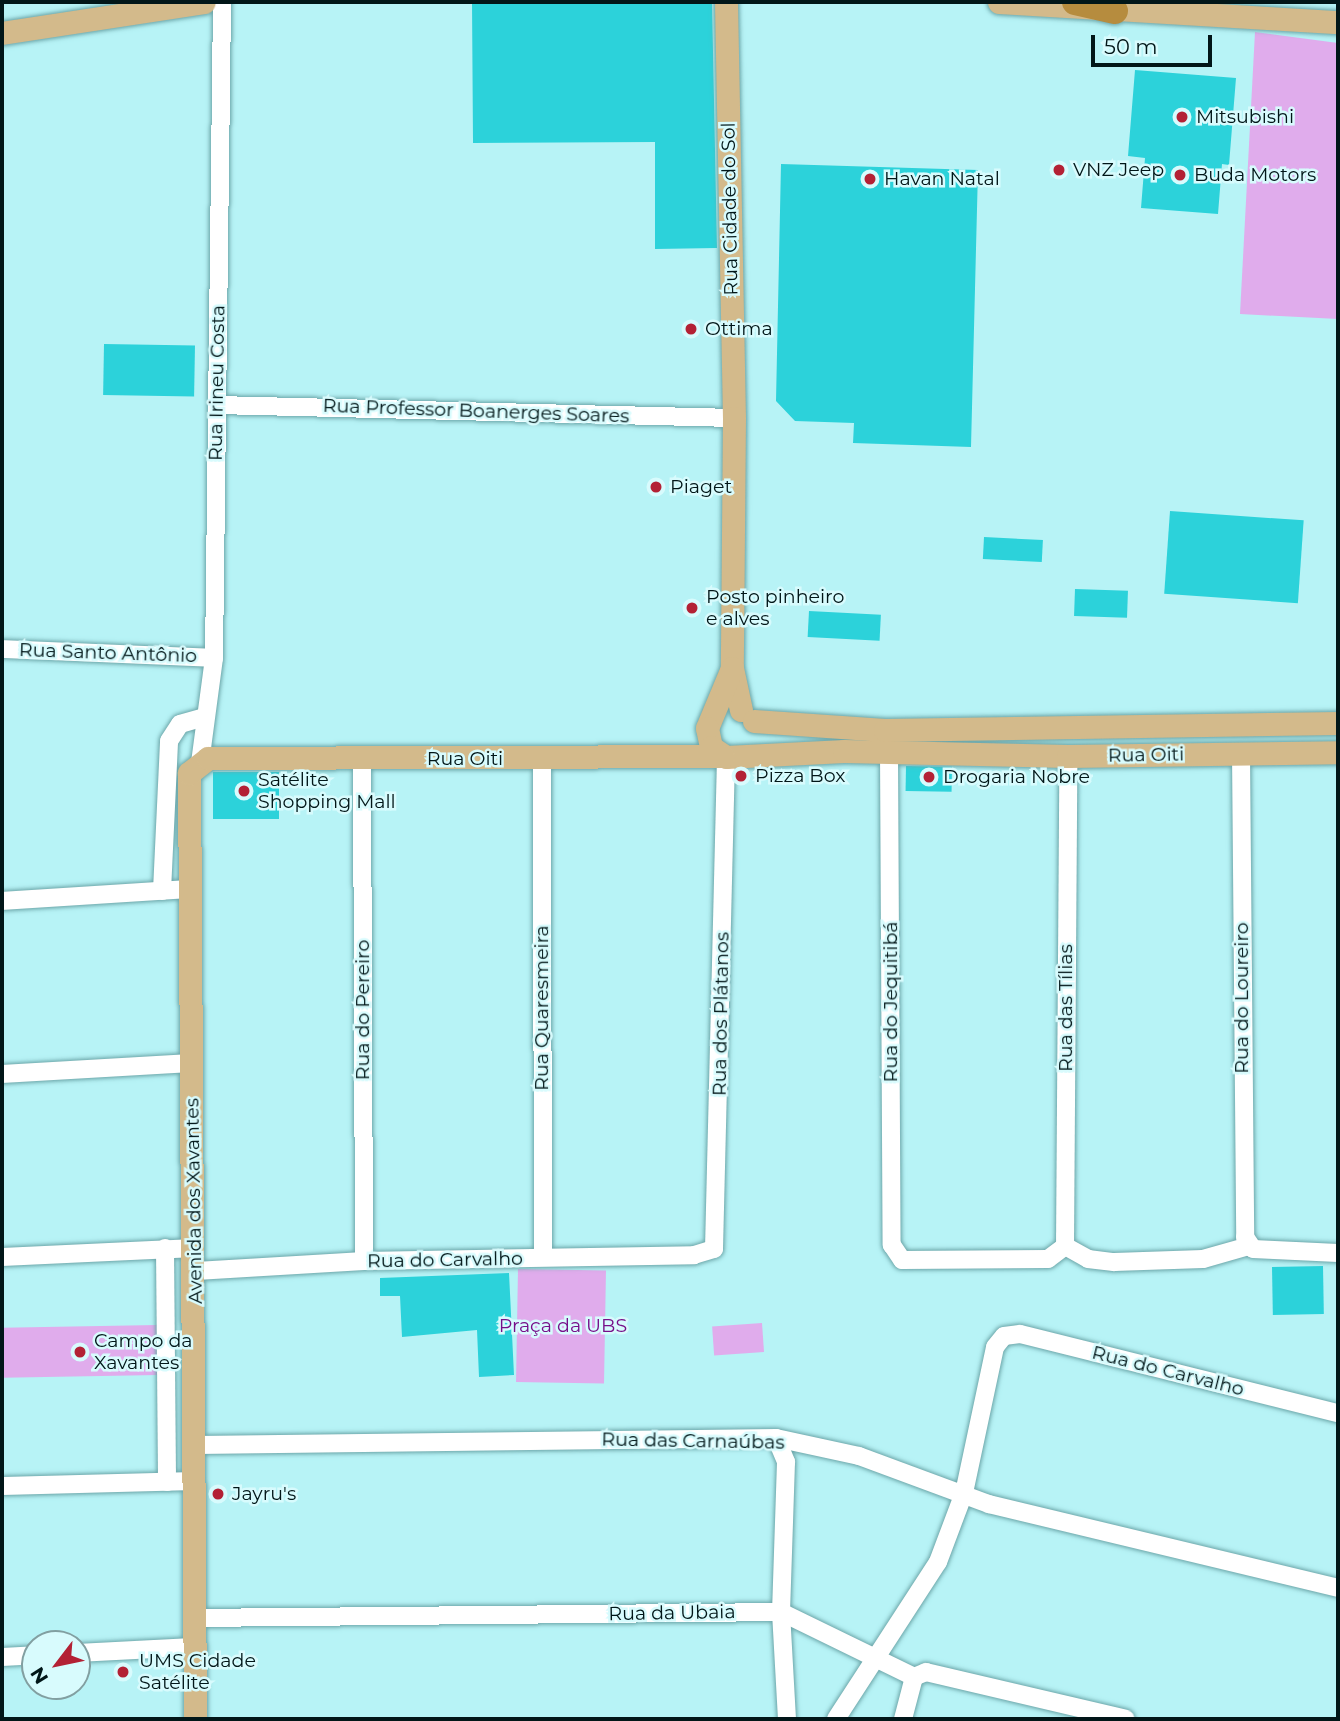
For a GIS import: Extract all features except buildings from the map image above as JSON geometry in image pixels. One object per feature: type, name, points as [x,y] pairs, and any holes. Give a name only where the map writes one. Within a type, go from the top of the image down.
[{"type":"highway","points":[[1076,2],[1115,11]]},
{"type":"main road","points":[[2,33],[204,2]]},
{"type":"main road","name":"Rua Cidade do Sol","points":[[726,2],[734,418],[732,668],[748,715]]},
{"type":"main road","points":[[999,2],[1115,11],[1338,22]]},
{"type":"main road","name":"Rua Cidade do Sol","points":[[709,724],[732,668]]},
{"type":"main road","points":[[719,711],[748,715],[754,747],[731,757],[711,747],[709,724],[719,711]]},
{"type":"main road","name":"Rua Oiti","points":[[748,715],[885,730],[1338,723]]},
{"type":"main road","name":"Rua Oiti","points":[[656,756],[709,724]]},
{"type":"main road","name":"Rua Oiti","points":[[197,766],[362,760],[731,757],[889,752],[1068,756],[1338,752]]},
{"type":"main road","name":"Avenida dos Xavantes","points":[[195,1719],[193,1618],[196,1371],[187,781],[197,766]]},
{"type":"street","name":"Rua Irineu Costa","points":[[197,766],[214,657],[222,2]]},
{"type":"street","name":"Rua Professor Boanerges Soares","points":[[217,405],[734,418]]},
{"type":"street","name":"Rua Santo Antônio","points":[[2,649],[214,657]]},
{"type":"street","points":[[162,891],[169,741],[180,724],[205,717]]},
{"type":"street","name":"Rua do Jequitibá","points":[[889,752],[894,1251],[902,1260],[1060,1251]]},
{"type":"street","name":"Rua do Loureiro","points":[[1241,753],[1248,1244]]},
{"type":"street","name":"Rua das Tílias","points":[[1060,1251],[1068,756]]},
{"type":"street","name":"Rua dos Plátanos","points":[[694,1255],[707,1253],[718,1240],[731,757]]},
{"type":"street","name":"Rua Quaresmeira","points":[[542,759],[543,1257]]},
{"type":"street","name":"Rua do Pereiro","points":[[362,760],[364,1261]]},
{"type":"street","points":[[2,901],[188,888]]},
{"type":"street","points":[[2,1074],[191,1063]]},
{"type":"street","points":[[1060,1251],[1088,1259],[1114,1262],[1203,1259],[1248,1244],[1338,1253]]},
{"type":"street","name":"Rua do Carvalho","points":[[2,1256],[166,1248],[195,1259],[364,1261],[694,1255]]},
{"type":"street","name":"Avenida dos Xavantes","points":[[166,1248],[167,1482]]},
{"type":"street","name":"Rua do Carvalho","points":[[964,1493],[999,1340],[1020,1334],[1338,1413]]},
{"type":"street","points":[[167,1371],[196,1371]]},
{"type":"street","points":[[166,1418],[196,1417]]},
{"type":"street","points":[[776,1438],[786,1462],[781,1612],[787,1719]]},
{"type":"street","name":"Rua das Carnaúbas","points":[[196,1445],[776,1438],[859,1456],[989,1504],[1338,1588]]},
{"type":"street","points":[[2,1486],[195,1481]]},
{"type":"street","points":[[836,1719],[880,1656],[938,1562],[964,1493]]},
{"type":"street","points":[[781,1612],[808,1629],[880,1656],[886,1665],[914,1677],[926,1672],[1126,1719]]},
{"type":"street","name":"Rua da Ubaia","points":[[193,1618],[781,1612]]},
{"type":"street","points":[[91,1652],[193,1647]]},
{"type":"street","points":[[2,1657],[21,1656]]},
{"type":"street","points":[[903,1719],[914,1677]]},
{"type":"green space","points":[[1255,32],[1338,43],[1338,319],[1240,314]]},
{"type":"green space","name":"Praça da UBS","points":[[518,1269],[606,1271],[604,1384],[516,1382]]},
{"type":"green space","points":[[762,1323],[764,1352],[714,1355],[712,1326]]},
{"type":"green space","name":"Campo da Xavantes","points":[[157,1325],[158,1375],[3,1378],[2,1328]]},
{"type":"place","name":"Mitsubishi","points":[[1182,117]]},
{"type":"place","name":"VNZ Jeep","points":[[1059,170]]},
{"type":"place","name":"Buda Motors","points":[[1180,175]]},
{"type":"place","name":"Havan Natal","points":[[870,179]]},
{"type":"place","name":"Ottima","points":[[691,329]]},
{"type":"place","name":"Piaget","points":[[656,487]]},
{"type":"place","name":"Posto pinheiro e alves","points":[[692,608]]},
{"type":"place","name":"Pizza Box","points":[[741,776]]},
{"type":"place","name":"Drogaria Nobre","points":[[929,777]]},
{"type":"place","name":"Satélite Shopping Mall","points":[[244,791]]},
{"type":"place","name":"Campo da Xavantes","points":[[80,1352]]},
{"type":"place","name":"Jayru's","points":[[218,1494]]},
{"type":"place","name":"UMS Cidade Satélite","points":[[123,1672]]}]
